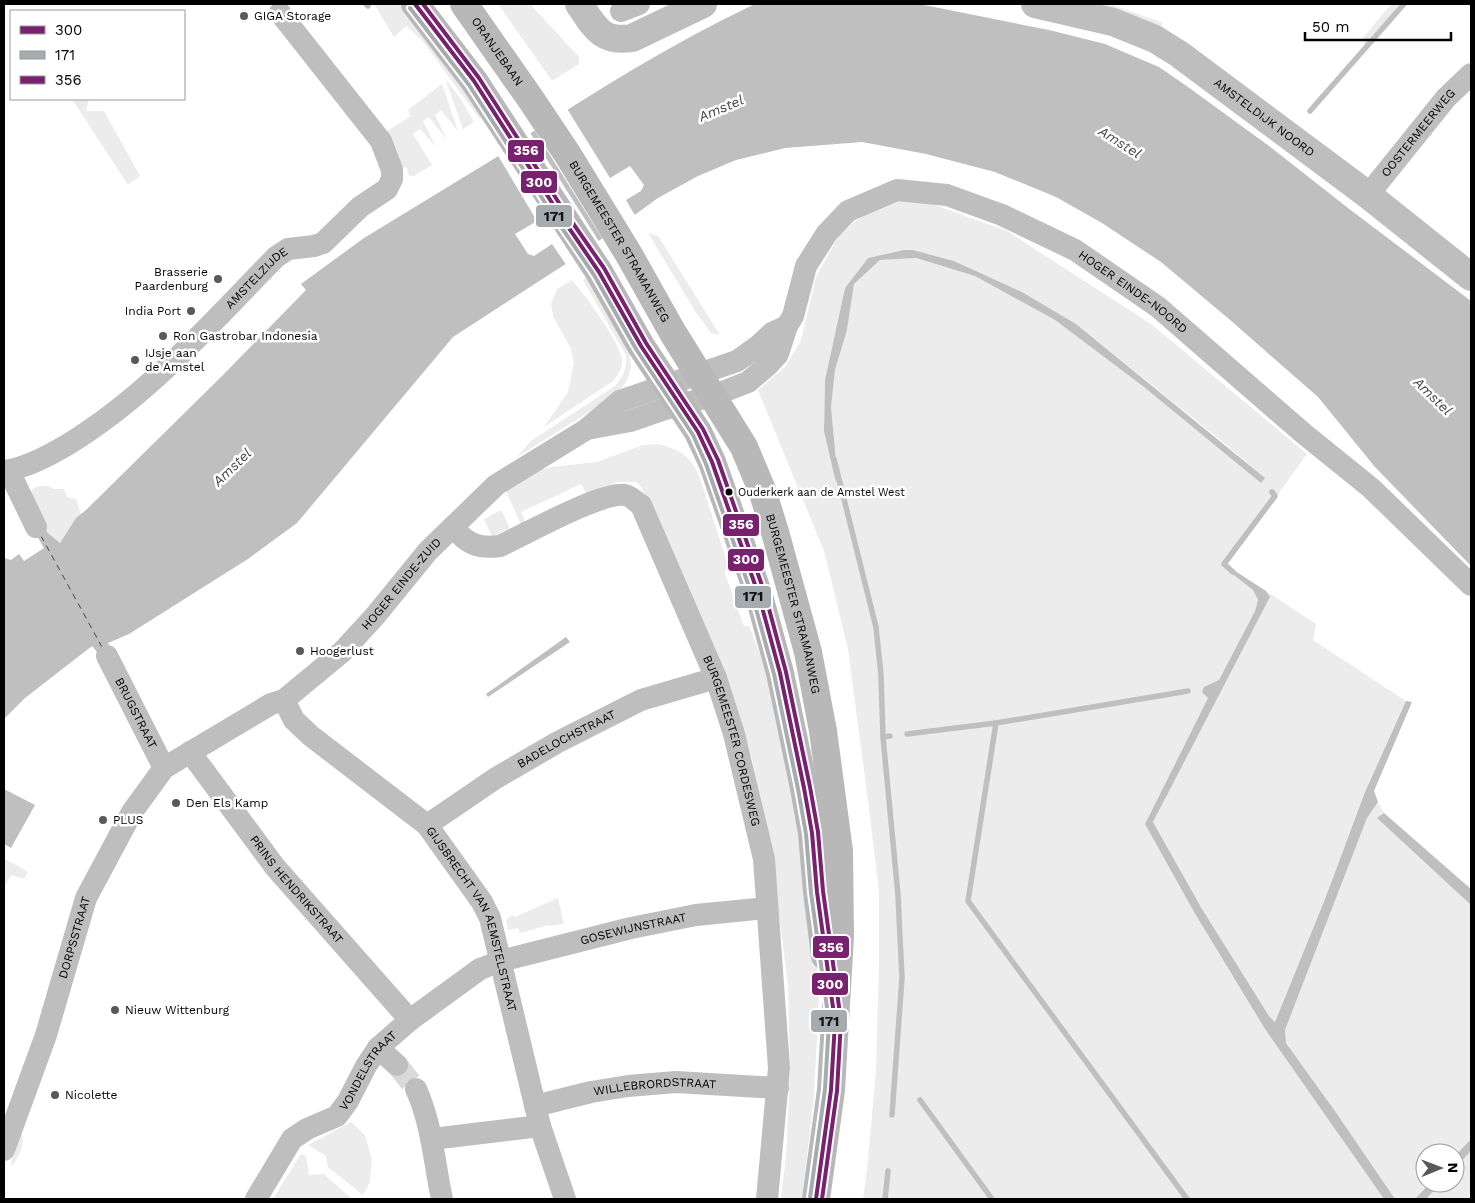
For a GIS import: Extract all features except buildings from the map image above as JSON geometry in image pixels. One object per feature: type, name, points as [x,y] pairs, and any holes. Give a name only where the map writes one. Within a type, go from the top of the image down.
[{"type":"main road","name":"BURGEMEESTER STRAMANWEG","points":[[416,4],[474,81],[556,210],[599,272],[641,346],[687,389],[744,447],[762,490],[808,652],[823,731],[839,851],[840,936],[831,1090],[816,1199]]},
{"type":"main road","name":"ORANJEBAAN","points":[[464,4],[530,98]]},
{"type":"main road","name":"BURGEMEESTER STRAMANWEG","points":[[530,98],[568,155],[628,253],[687,389],[698,432],[712,462],[759,596],[780,673],[804,788],[812,833],[817,892],[835,1022]]},
{"type":"street","points":[[580,4],[595,27],[603,34],[620,40],[632,38],[704,4]]},
{"type":"street","name":"AMSTELDIJK NOORD","points":[[1034,4],[1113,22],[1155,39],[1179,54],[1368,195],[1471,277]]},
{"type":"street","name":"AMSTELZIJDE","points":[[36,527],[6,471],[46,457],[83,435],[141,392],[276,257],[288,249],[323,243],[360,207],[384,192],[391,183],[392,170],[381,141],[280,13]]},
{"type":"street","name":"OOSTERMEERWEG","points":[[1368,195],[1446,98],[1471,74]]},
{"type":"street","name":"HOGER EINDE-NOORD","points":[[687,389],[748,382],[778,354],[800,295],[806,266],[827,233],[848,211],[897,190],[947,195],[1002,215],[1075,250],[1158,307],[1303,434],[1371,488],[1471,585]]},
{"type":"street","name":"HOGER EINDE-ZUID","points":[[190,752],[271,704],[284,700],[342,652],[376,616],[428,551],[496,486],[587,429],[620,401],[687,389]]},
{"type":"street","name":"BURGEMEESTER CORDESWEG","points":[[453,527],[461,538],[473,545],[486,548],[500,546],[588,504],[612,495],[627,495],[641,505],[716,678],[734,734],[764,859],[779,1068],[767,1199]]},
{"type":"street","name":"BRUGSTRAAT","points":[[107,656],[164,768]]},
{"type":"street","name":"BADELOCHSTRAAT","points":[[427,825],[496,778],[558,742],[624,708],[640,700],[716,678]]},
{"type":"street","name":"GIJSBRECHT VAN AEMSTELSTRAAT","points":[[284,700],[294,720],[311,736],[427,825],[482,902],[490,918],[538,1116],[565,1199]]},
{"type":"street","name":"DORPSSTRAAT","points":[[4,1150],[46,1035],[86,898],[132,812],[164,768],[190,752]]},
{"type":"street","name":"PRINS HENDRIKSTRAAT","points":[[190,752],[275,867],[410,1020]]},
{"type":"street","name":"GOSEWIJNSTRAAT","points":[[501,961],[632,928],[696,915],[767,908]]},
{"type":"street","name":"VONDELSTRAAT","points":[[256,1199],[292,1139],[307,1129],[337,1116],[348,1101],[366,1066],[378,1048],[410,1020],[480,969],[501,961]]},
{"type":"street","points":[[378,1048],[397,1065]]},
{"type":"street","name":"WILLEBRORDSTRAAT","points":[[432,1139],[538,1116],[591,1092],[620,1087],[676,1082],[778,1088]]},
{"type":"street","points":[[416,1089],[423,1104],[432,1139],[442,1199]]},
{"type":"shaded area","points":[[374,4],[408,4],[484,116],[479,118],[422,40],[406,26],[394,37]]},
{"type":"shaded area","points":[[498,4],[530,4],[579,57],[579,64],[552,81]]},
{"type":"shaded area","points":[[1074,4],[1110,4],[1163,23],[1159,29]]},
{"type":"shaded area","points":[[1391,4],[1403,4],[1365,47],[1363,38]]},
{"type":"shaded area","points":[[445,78],[462,101],[474,122],[463,129]]},
{"type":"shaded area","points":[[442,84],[458,131],[441,110],[435,115],[447,140],[429,117],[423,121],[436,147],[420,129],[413,134],[432,165],[414,176],[409,176],[407,168],[402,167],[382,134],[411,116],[408,110]]},
{"type":"shaded area","points":[[73,100],[89,100],[86,111],[104,111],[140,176],[128,185]]},
{"type":"shaded area","points":[[906,200],[924,201],[1007,231],[1151,324],[1307,454],[1227,565],[1232,569],[1230,572],[1253,590],[1258,600],[1255,611],[1219,680],[1204,687],[1208,698],[1145,824],[1194,912],[1265,1029],[1384,1199],[863,1199],[876,1071],[879,962],[879,893],[870,816],[848,649],[824,551],[758,390],[785,367],[801,340],[816,277],[838,237],[854,222],[876,208]],"holes":[[[904,250],[913,250],[954,261],[1022,292],[1076,324],[1265,478],[1055,320],[975,276],[916,258],[880,260],[854,284],[847,330],[835,370],[831,407],[835,450],[824,431],[825,380],[845,288],[868,258]]]},
{"type":"shaded area","points":[[648,233],[658,236],[720,335],[711,333],[695,311]]},
{"type":"shaded area","points":[[586,278],[629,350],[631,367],[627,381],[616,395],[517,457],[531,441],[615,386],[624,372],[626,355],[583,280]]},
{"type":"shaded area","points":[[572,280],[609,331],[620,352],[622,366],[613,381],[544,427],[568,392],[574,363],[571,349],[553,316],[551,304],[557,289]]},
{"type":"shaded area","points":[[659,444],[683,454],[691,462],[699,475],[729,568],[724,571],[744,626],[749,626],[783,711],[813,894],[819,996],[814,1097],[802,1199],[781,1199],[786,1156],[790,1071],[788,985],[769,835],[752,758],[734,700],[697,610],[637,482],[617,482],[588,496],[581,484],[521,512],[527,525],[521,525],[506,491],[532,472],[551,467],[597,462],[643,445]]},
{"type":"shaded area","points":[[40,486],[64,489],[67,497],[76,499],[81,515],[76,518],[59,544],[49,534],[30,492]]},
{"type":"shaded area","points":[[502,511],[511,531],[507,534],[505,530],[492,537],[484,519]]},
{"type":"shaded area","points":[[1266,591],[1316,624],[1313,640],[1406,701],[1365,792],[1325,899],[1275,1022],[1269,1016],[1202,909],[1153,822],[1270,597]]},
{"type":"shaded area","points":[[1378,802],[1384,813],[1378,818],[1471,905],[1471,1139],[1465,1145],[1465,1143],[1415,1143],[1415,1193],[1421,1193],[1415,1199],[1395,1199],[1286,1043],[1285,1030],[1367,818]]},
{"type":"shaded area","points":[[4,858],[28,872],[24,879],[11,875],[4,888]]},
{"type":"shaded area","points":[[558,898],[564,924],[549,925],[520,933],[518,928],[508,930],[506,920],[513,915],[515,917]]},
{"type":"shaded area","points":[[351,1122],[365,1135],[372,1159],[370,1182],[363,1195],[328,1167],[326,1156],[308,1145]]},
{"type":"shaded area","points":[[22,1133],[23,1142],[21,1150],[12,1166],[11,1162]]},
{"type":"shaded area","points":[[1471,1151],[1471,1199],[1426,1199],[1432,1193],[1465,1193],[1465,1157]]},
{"type":"shaded area","points":[[301,1154],[306,1156],[309,1175],[324,1174],[352,1199],[273,1199]]},
{"type":"water","name":"Amstel","points":[[755,4],[919,4],[1049,30],[1105,44],[1159,67],[1188,87],[1269,146],[1471,301],[1471,566],[1375,467],[1318,397],[1161,262],[1102,223],[1056,197],[995,172],[926,154],[862,142],[785,148],[736,160],[698,176],[658,198],[578,256],[453,337],[297,523],[248,559],[129,634],[108,643],[113,654],[102,658],[92,646],[25,698],[4,719],[4,558],[11,560],[19,554],[24,561],[44,548],[33,529],[41,524],[60,543],[76,518],[223,375],[306,290],[301,284],[364,238],[510,149],[523,138],[637,67],[695,34]]},
{"type":"water","points":[[904,250],[913,250],[954,261],[1022,292],[1076,324],[1265,478],[1261,483],[1144,387],[1055,320],[975,276],[916,258],[880,260],[854,284],[847,330],[835,370],[831,407],[836,483],[824,431],[825,380],[845,288],[868,258]]},
{"type":"water","points":[[1232,569],[1266,591],[1270,597],[1153,822],[1202,909],[1269,1016],[1275,1022],[1325,899],[1365,792],[1406,701],[1412,702],[1374,791],[1378,802],[1367,818],[1285,1030],[1286,1043],[1395,1199],[1384,1199],[1265,1029],[1194,912],[1145,824],[1208,698],[1202,692],[1204,687],[1219,680],[1255,611],[1258,600],[1253,590],[1230,572]]},
{"type":"water","points":[[566,637],[570,642],[488,697],[486,694]]},
{"type":"water","points":[[4,789],[35,805],[11,848],[4,844]]},
{"type":"water","points":[[1384,813],[1471,889],[1471,905],[1377,818]]},
{"type":"water","points":[[1471,1139],[1471,1151],[1465,1157],[1465,1145]]},
{"type":"water","points":[[1421,1193],[1432,1193],[1426,1199],[1415,1199]]},
{"type":"pier","points":[[566,107],[610,178],[630,166],[644,185],[641,191],[626,200],[636,217],[604,241],[533,128]]},
{"type":"pier","points":[[529,131],[600,243],[567,266],[552,244],[534,256],[528,254],[515,234],[537,221],[497,154]]},
{"type":"waterway","points":[[1310,111],[1404,4]]},
{"type":"waterway","points":[[834,459],[876,627],[881,675],[883,737],[898,895],[902,978],[892,1115]]},
{"type":"waterway","points":[[1233,572],[1224,564],[1275,496],[1272,492]]},
{"type":"waterway","points":[[907,734],[996,723],[1188,691]]},
{"type":"waterway","points":[[996,723],[968,901],[1187,1199]]},
{"type":"waterway","points":[[883,737],[890,736]]},
{"type":"waterway","points":[[920,1100],[992,1199]]},
{"type":"waterway","points":[[885,1199],[888,1171]]},
{"type":"ferry route","points":[[41,536],[102,647]]},
{"type":"tunnel","points":[[397,1065],[416,1089]]},
{"type":"transit line","name":"300","points":[[415,4],[474,81],[599,272],[641,346],[698,432],[712,462],[759,596],[780,673],[804,788],[812,833],[817,892],[835,1022],[831,1090],[816,1199]]},
{"type":"transit line","name":"356","points":[[423,4],[479,78],[561,206],[604,268],[646,343],[703,429],[718,460],[765,594],[786,672],[810,787],[818,832],[823,891],[841,1021],[837,1091],[822,1199]]},
{"type":"transit line","name":"171","points":[[410,8],[469,85],[594,275],[636,349],[693,435],[706,464],[753,598],[774,674],[798,789],[806,834],[811,893],[829,1022],[825,1089],[810,1198]]},
{"type":"place","name":"GIGA Storage","points":[[244,16]]},
{"type":"place","name":"Brasserie Paardenburg","points":[[218,279]]},
{"type":"place","name":"India Port","points":[[191,311]]},
{"type":"place","name":"Ron Gastrobar Indonesia","points":[[163,336]]},
{"type":"place","name":"IJsje aan de Amstel","points":[[135,360]]},
{"type":"place","name":"Ouderkerk aan de Amstel West","points":[[729,492]]},
{"type":"place","name":"Hoogerlust","points":[[300,651]]},
{"type":"place","name":"Den Els Kamp","points":[[176,803]]},
{"type":"place","name":"PLUS","points":[[103,820]]},
{"type":"place","name":"Nieuw Wittenburg","points":[[115,1010]]},
{"type":"place","name":"Nicolette","points":[[55,1095]]}]
